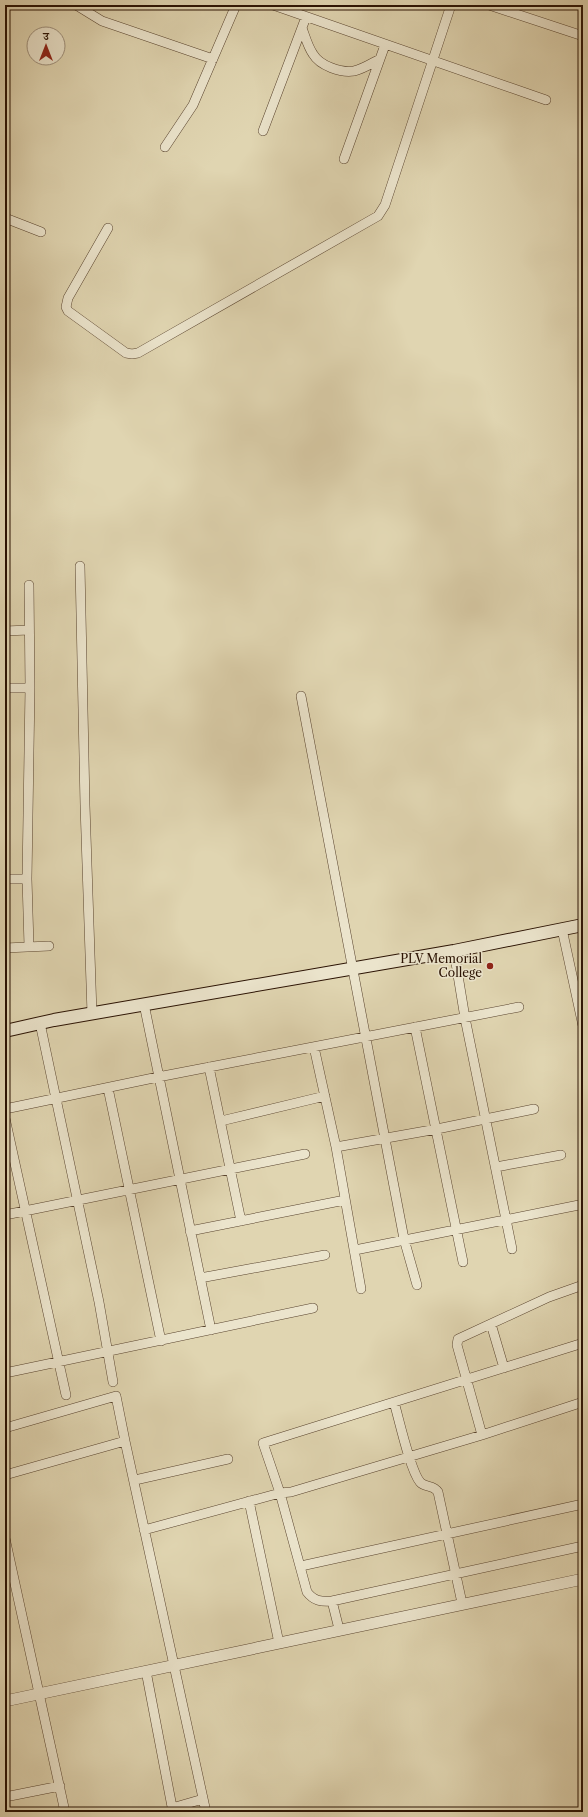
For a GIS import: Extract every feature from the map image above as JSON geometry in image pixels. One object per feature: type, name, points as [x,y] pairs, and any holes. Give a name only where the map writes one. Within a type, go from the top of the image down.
[{"type":"main road","points":[[5,1031],[144,1004],[454,951],[583,925]]},
{"type":"street","points":[[76,5],[102,21],[213,59]]},
{"type":"street","points":[[165,147],[193,105],[236,5]]},
{"type":"street","points":[[272,5],[546,100]]},
{"type":"street","points":[[108,228],[68,298],[66,307],[68,311],[126,353],[136,354],[378,216],[387,198],[451,5]]},
{"type":"street","points":[[489,5],[583,36]]},
{"type":"street","points":[[263,131],[306,17]]},
{"type":"street","points":[[302,28],[316,59],[330,67],[348,71],[356,71],[380,59]]},
{"type":"street","points":[[344,159],[385,45]]},
{"type":"street","points":[[5,218],[41,232]]},
{"type":"street","points":[[80,566],[84,805],[92,1014]]},
{"type":"street","points":[[29,585],[30,688],[27,879],[29,946]]},
{"type":"street","points":[[5,631],[29,630]]},
{"type":"street","points":[[5,688],[30,688]]},
{"type":"street","points":[[301,696],[351,969],[366,1037],[404,1239],[417,1285]]},
{"type":"street","points":[[5,879],[27,879]]},
{"type":"street","points":[[562,929],[583,1026]]},
{"type":"street","points":[[5,948],[49,946]]},
{"type":"street","points":[[454,951],[465,1018],[512,1249]]},
{"type":"street","points":[[144,1004],[211,1330]]},
{"type":"street","points":[[5,1110],[158,1077],[519,1007]]},
{"type":"street","points":[[40,1023],[113,1382]]},
{"type":"street","points":[[416,1027],[463,1262]]},
{"type":"street","points":[[314,1047],[336,1147],[361,1289]]},
{"type":"street","points":[[209,1067],[241,1221]]},
{"type":"street","points":[[108,1088],[161,1341]]},
{"type":"street","points":[[220,1121],[325,1096]]},
{"type":"street","points":[[336,1147],[437,1129],[534,1109]]},
{"type":"street","points":[[5,1118],[10,1162],[25,1211],[66,1395]]},
{"type":"street","points":[[5,1216],[305,1154]]},
{"type":"street","points":[[496,1167],[561,1155]]},
{"type":"street","points":[[190,1231],[345,1200]]},
{"type":"street","points":[[354,1250],[456,1228],[578,1205]]},
{"type":"street","points":[[200,1278],[325,1255]]},
{"type":"street","points":[[482,1435],[457,1345],[458,1339],[549,1297],[583,1285]]},
{"type":"street","points":[[5,1363],[6,1373],[108,1353],[313,1308]]},
{"type":"street","points":[[491,1324],[504,1368]]},
{"type":"street","points":[[583,1343],[263,1443],[280,1493],[308,1592],[311,1597],[318,1601],[332,1601],[583,1546]]},
{"type":"street","points":[[5,1428],[116,1396],[206,1812]]},
{"type":"street","points":[[394,1402],[410,1457],[420,1482],[423,1485],[433,1486],[438,1492],[462,1603]]},
{"type":"street","points":[[144,1530],[280,1493],[291,1492],[482,1435],[583,1402]]},
{"type":"street","points":[[5,1475],[125,1441]]},
{"type":"street","points":[[135,1480],[228,1459]]},
{"type":"street","points":[[249,1502],[279,1643]]},
{"type":"street","points":[[301,1566],[583,1504]]},
{"type":"street","points":[[5,1538],[65,1812]]},
{"type":"street","points":[[5,1701],[462,1603],[583,1579]]},
{"type":"street","points":[[332,1601],[339,1629]]},
{"type":"street","points":[[146,1671],[172,1810],[203,1799]]},
{"type":"street","points":[[5,1797],[60,1786]]},
{"type":"place","name":"PLV Memorial College","points":[[490,966]]}]
